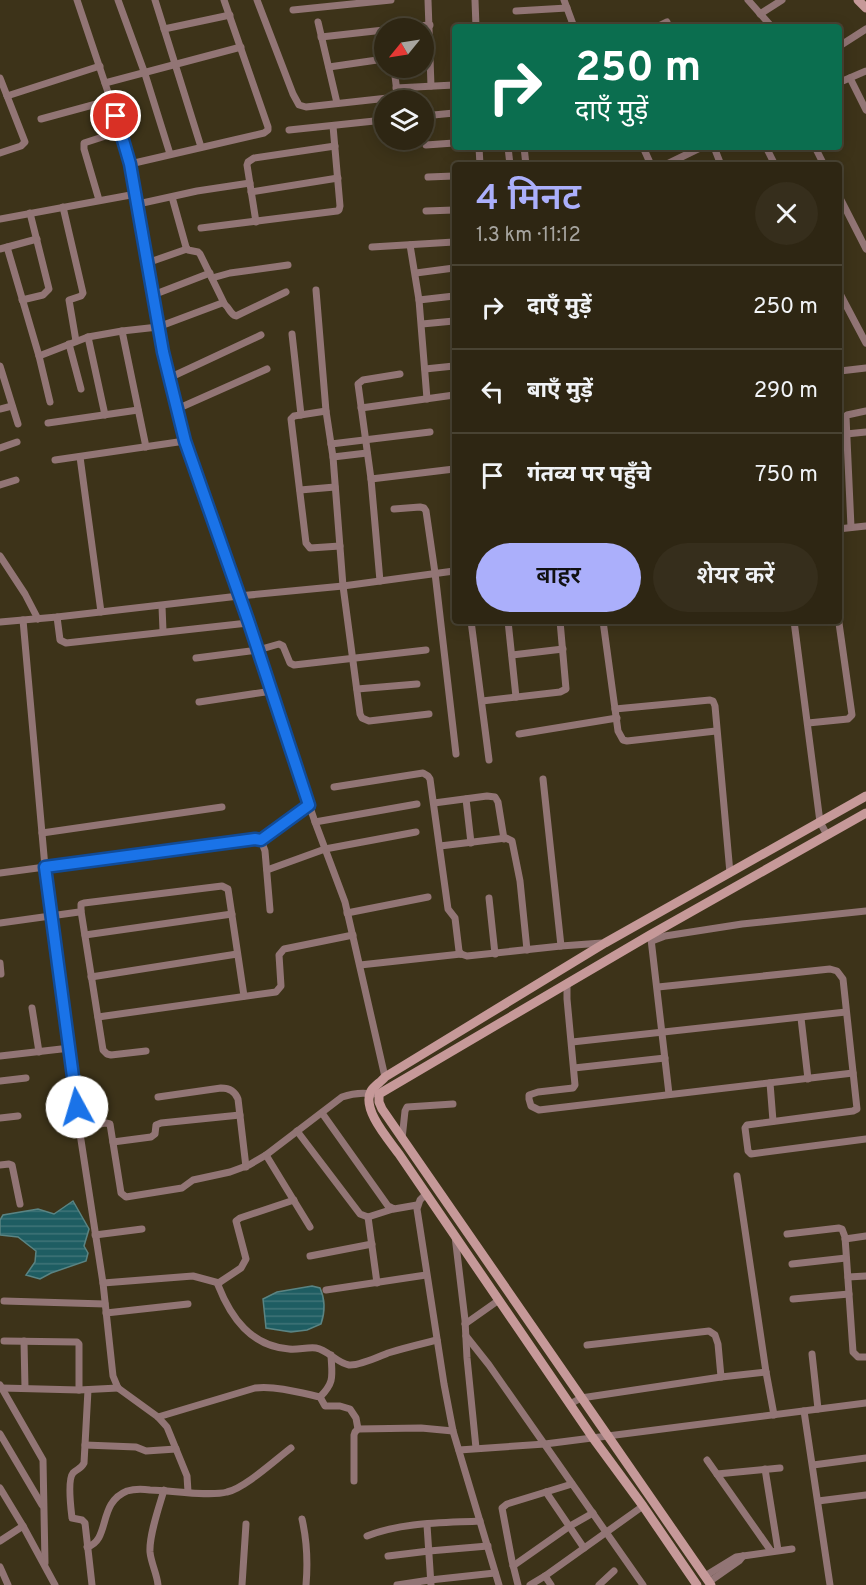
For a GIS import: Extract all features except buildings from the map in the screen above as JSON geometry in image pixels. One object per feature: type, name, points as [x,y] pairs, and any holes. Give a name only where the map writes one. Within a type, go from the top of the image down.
[{"type":"main road","points":[[858,0],[866,8]]},
{"type":"main road","points":[[708,1581],[402,1139],[372,1090],[385,1077],[605,943],[866,796]]},
{"type":"main road","points":[[697,1585],[426,1194],[371,1112],[368,1103],[375,1094],[866,813]]},
{"type":"main road","points":[[625,932],[633,945]]},
{"type":"main road","points":[[462,1245],[472,1239]]},
{"type":"street","points":[[77,0],[130,164],[158,327],[185,441],[347,913],[385,1077]]},
{"type":"street","points":[[118,0],[171,154]]},
{"type":"street","points":[[155,0],[201,147]]},
{"type":"street","points":[[130,164],[264,133],[268,130],[224,0]]},
{"type":"street","points":[[256,0],[298,105],[306,107],[374,101]]},
{"type":"street","points":[[293,10],[391,0]]},
{"type":"street","points":[[428,0],[429,18]]},
{"type":"street","points":[[475,0],[476,24]]},
{"type":"street","points":[[748,0],[769,24]]},
{"type":"street","points":[[760,14],[782,0]]},
{"type":"street","points":[[516,11],[565,4],[573,24]]},
{"type":"street","points":[[164,29],[230,15]]},
{"type":"street","points":[[318,22],[337,103]]},
{"type":"street","points":[[663,24],[667,22]]},
{"type":"street","points":[[842,44],[866,29]]},
{"type":"street","points":[[321,37],[374,31]]},
{"type":"street","points":[[105,83],[241,47]]},
{"type":"street","points":[[328,67],[374,60]]},
{"type":"street","points":[[7,96],[100,66]]},
{"type":"street","points":[[842,82],[866,70]]},
{"type":"street","points":[[0,78],[25,142],[21,146],[0,153]]},
{"type":"street","points":[[395,78],[396,88],[452,85]]},
{"type":"street","points":[[431,78],[431,86]]},
{"type":"street","points":[[850,78],[866,110]]},
{"type":"street","points":[[41,119],[111,100]]},
{"type":"street","points":[[434,115],[452,113]]},
{"type":"street","points":[[289,130],[374,121]]},
{"type":"street","points":[[201,228],[339,210],[333,126]]},
{"type":"street","points":[[99,200],[84,143],[121,131]]},
{"type":"street","points":[[434,145],[452,143]]},
{"type":"street","points":[[256,222],[247,165],[251,159],[334,146]]},
{"type":"street","points":[[671,162],[696,150]]},
{"type":"street","points":[[428,177],[452,176]]},
{"type":"street","points":[[251,192],[338,178]]},
{"type":"street","points":[[138,204],[197,191],[250,183]]},
{"type":"street","points":[[0,219],[136,194]]},
{"type":"street","points":[[172,197],[186,249]]},
{"type":"street","points":[[842,202],[866,249]]},
{"type":"street","points":[[63,207],[83,293],[69,300],[81,389]]},
{"type":"street","points":[[426,211],[452,210]]},
{"type":"street","points":[[22,300],[43,295],[49,289],[30,213]]},
{"type":"street","points":[[37,238],[3,248],[22,300],[50,402]]},
{"type":"street","points":[[372,247],[452,242]]},
{"type":"street","points":[[410,245],[422,324],[427,399]]},
{"type":"street","points":[[147,263],[186,249],[198,252],[224,303],[233,315],[237,316],[286,292]]},
{"type":"street","points":[[153,296],[211,275],[288,265]]},
{"type":"street","points":[[416,273],[452,268]]},
{"type":"street","points":[[316,290],[343,586],[360,714],[362,718],[369,721],[429,714]]},
{"type":"street","points":[[419,300],[452,296]]},
{"type":"street","points":[[842,298],[866,343]]},
{"type":"street","points":[[39,356],[88,337],[158,327],[224,303]]},
{"type":"street","points":[[422,324],[452,321]]},
{"type":"street","points":[[122,331],[146,447]]},
{"type":"street","points":[[292,334],[301,415]]},
{"type":"street","points":[[169,378],[261,335]]},
{"type":"street","points":[[88,337],[105,415]]},
{"type":"street","points":[[425,369],[452,366]]},
{"type":"street","points":[[0,368],[18,424]]},
{"type":"street","points":[[842,371],[866,368]]},
{"type":"street","points":[[177,409],[267,369]]},
{"type":"street","points":[[380,581],[371,479],[358,384],[363,380],[400,374]]},
{"type":"street","points":[[361,408],[452,395]]},
{"type":"street","points":[[0,409],[12,406]]},
{"type":"street","points":[[48,423],[138,410]]},
{"type":"street","points":[[326,411],[294,416],[291,419],[306,543],[308,547],[314,548],[340,546]]},
{"type":"street","points":[[851,527],[846,434],[842,417],[866,411]]},
{"type":"street","points":[[331,444],[430,432]]},
{"type":"street","points":[[846,434],[866,432]]},
{"type":"street","points":[[55,460],[185,441]]},
{"type":"street","points":[[0,448],[17,442]]},
{"type":"street","points":[[333,458],[367,453]]},
{"type":"street","points":[[80,457],[101,612]]},
{"type":"street","points":[[371,479],[452,469]]},
{"type":"street","points":[[0,485],[16,480]]},
{"type":"street","points":[[300,490],[335,487]]},
{"type":"street","points":[[394,509],[416,507],[424,508],[426,511],[456,754]]},
{"type":"street","points":[[842,528],[866,526]]},
{"type":"street","points":[[0,556],[38,619]]},
{"type":"street","points":[[0,622],[57,618],[343,586],[452,570]]},
{"type":"street","points":[[162,606],[163,631]]},
{"type":"street","points":[[57,618],[60,640],[66,643],[249,623]]},
{"type":"street","points":[[23,620],[45,867],[79,1127],[103,1283],[113,1376],[118,1388],[158,1417],[167,1427],[187,1476],[188,1492]]},
{"type":"street","points":[[471,624],[489,760]]},
{"type":"street","points":[[508,624],[516,697]]},
{"type":"street","points":[[482,701],[560,692],[566,689],[561,624]]},
{"type":"street","points":[[603,624],[620,736],[627,741],[716,731]]},
{"type":"street","points":[[794,624],[820,822],[827,835]]},
{"type":"street","points":[[808,723],[848,719],[852,715],[839,624]]},
{"type":"street","points":[[196,658],[258,650],[281,644],[290,663],[294,665],[426,650]]},
{"type":"street","points":[[512,655],[563,649]]},
{"type":"street","points":[[357,690],[417,684]]},
{"type":"street","points":[[199,702],[272,691]]},
{"type":"street","points":[[615,710],[713,701],[730,873]]},
{"type":"street","points":[[519,734],[617,718]]},
{"type":"street","points":[[334,787],[426,774],[430,779],[448,909],[454,918],[461,954]]},
{"type":"street","points":[[543,779],[561,946]]},
{"type":"street","points":[[434,803],[495,797],[498,802],[504,839]]},
{"type":"street","points":[[466,799],[471,843]]},
{"type":"street","points":[[315,822],[417,804]]},
{"type":"street","points":[[0,873],[261,840],[309,805]]},
{"type":"street","points":[[42,833],[222,807]]},
{"type":"street","points":[[267,870],[325,849],[416,832]]},
{"type":"street","points":[[440,846],[504,839],[512,841],[520,881],[527,950]]},
{"type":"street","points":[[261,840],[264,846],[270,910]]},
{"type":"street","points":[[146,1051],[111,1055],[103,1050],[81,911],[81,905],[84,903],[218,885],[226,887],[244,996]]},
{"type":"street","points":[[347,913],[428,897]]},
{"type":"street","points":[[489,898],[495,954]]},
{"type":"street","points":[[0,923],[81,911]]},
{"type":"street","points":[[669,1094],[651,938],[742,924],[866,912]]},
{"type":"street","points":[[85,935],[232,914]]},
{"type":"street","points":[[98,1017],[273,994],[281,986],[279,956],[284,949],[353,935]]},
{"type":"street","points":[[360,965],[461,954],[467,956],[495,954],[605,943]]},
{"type":"street","points":[[91,977],[237,954]]},
{"type":"street","points":[[0,963],[2,974]]},
{"type":"street","points":[[658,987],[833,969],[837,971],[843,979],[857,1106],[855,1111],[749,1124],[746,1126],[748,1152],[751,1154],[866,1139]]},
{"type":"street","points":[[567,984],[575,1083],[574,1087],[533,1093],[528,1097],[531,1106],[539,1110],[853,1073]]},
{"type":"street","points":[[32,1008],[39,1052]]},
{"type":"street","points":[[572,1042],[846,1012]]},
{"type":"street","points":[[801,1018],[808,1079]]},
{"type":"street","points":[[0,1056],[70,1048]]},
{"type":"street","points":[[574,1068],[665,1058]]},
{"type":"street","points":[[0,1081],[26,1078]]},
{"type":"street","points":[[770,1083],[773,1121]]},
{"type":"street","points":[[158,1096],[231,1089],[237,1095],[246,1167]]},
{"type":"street","points":[[79,1127],[108,1123],[111,1125],[122,1193],[126,1197],[182,1188],[196,1179],[246,1167],[266,1155],[342,1097],[362,1092],[375,1094]]},
{"type":"street","points":[[402,1139],[407,1107],[453,1104]]},
{"type":"street","points":[[322,1113],[388,1206],[393,1209]]},
{"type":"street","points":[[113,1142],[151,1137],[155,1134],[156,1125],[160,1123],[240,1114]]},
{"type":"street","points":[[0,1118],[18,1116]]},
{"type":"street","points":[[297,1131],[360,1214],[368,1217],[393,1209],[417,1205],[426,1194]]},
{"type":"street","points":[[266,1155],[310,1227]]},
{"type":"street","points":[[0,1165],[12,1165],[20,1204]]},
{"type":"street","points":[[737,1176],[774,1415]]},
{"type":"street","points":[[219,1284],[241,1268],[246,1259],[236,1223],[237,1219],[294,1200]]},
{"type":"street","points":[[417,1205],[419,1232],[453,1431],[499,1585]]},
{"type":"street","points":[[368,1217],[378,1283]]},
{"type":"street","points":[[787,1233],[840,1228],[844,1232],[852,1352],[858,1357],[866,1357]]},
{"type":"street","points":[[95,1234],[142,1229]]},
{"type":"street","points":[[454,1234],[476,1448]]},
{"type":"street","points":[[845,1239],[866,1236]]},
{"type":"street","points":[[310,1256],[372,1244]]},
{"type":"street","points":[[792,1264],[846,1258]]},
{"type":"street","points":[[326,1290],[426,1275]]},
{"type":"street","points":[[103,1283],[193,1276],[219,1284]]},
{"type":"street","points":[[848,1277],[866,1276]]},
{"type":"street","points":[[219,1284],[242,1327],[267,1345],[290,1349],[315,1348],[348,1365],[437,1340]]},
{"type":"street","points":[[793,1299],[849,1294]]},
{"type":"street","points":[[465,1324],[499,1300]]},
{"type":"street","points":[[4,1301],[105,1304]]},
{"type":"street","points":[[106,1313],[188,1304]]},
{"type":"street","points":[[587,1345],[709,1331],[715,1335],[718,1344],[721,1377]]},
{"type":"street","points":[[466,1336],[545,1444],[643,1585]]},
{"type":"street","points":[[4,1341],[78,1342],[79,1390]]},
{"type":"street","points":[[24,1341],[25,1388]]},
{"type":"street","points":[[812,1354],[818,1409]]},
{"type":"street","points":[[320,1397],[330,1388],[331,1355]]},
{"type":"street","points":[[570,1404],[581,1398],[766,1372]]},
{"type":"street","points":[[1,1386],[79,1390],[118,1388]]},
{"type":"street","points":[[1,1386],[43,1460],[45,1563]]},
{"type":"street","points":[[158,1417],[255,1388],[280,1388],[320,1397],[325,1406],[350,1409],[356,1418],[358,1429],[354,1435],[354,1481]]},
{"type":"street","points":[[88,1390],[83,1466],[73,1473],[70,1481],[73,1519],[82,1520],[85,1523],[92,1585]]},
{"type":"street","points":[[459,1450],[608,1437],[866,1403]]},
{"type":"street","points":[[804,1411],[830,1585]]},
{"type":"street","points":[[358,1429],[421,1428],[453,1431]]},
{"type":"street","points":[[0,1434],[44,1507]]},
{"type":"street","points":[[85,1445],[136,1447],[146,1451],[176,1449]]},
{"type":"street","points":[[87,1547],[98,1541],[111,1503],[115,1498],[131,1490],[225,1493],[243,1485],[291,1448]]},
{"type":"street","points":[[813,1465],[866,1458]]},
{"type":"street","points":[[707,1460],[775,1551]]},
{"type":"street","points":[[717,1474],[780,1468]]},
{"type":"street","points":[[765,1469],[775,1551]]},
{"type":"street","points":[[518,1585],[502,1508],[507,1504],[572,1484]]},
{"type":"street","points":[[0,1490],[56,1585]]},
{"type":"street","points":[[158,1585],[150,1548],[164,1490]]},
{"type":"street","points":[[546,1492],[584,1548]]},
{"type":"street","points":[[818,1500],[866,1495]]},
{"type":"street","points":[[530,1585],[643,1506]]},
{"type":"street","points":[[513,1566],[570,1526],[593,1513]]},
{"type":"street","points":[[302,1519],[308,1551],[306,1585]]},
{"type":"street","points":[[367,1536],[397,1527],[480,1521]]},
{"type":"street","points":[[242,1585],[246,1524]]},
{"type":"street","points":[[427,1525],[431,1582]]},
{"type":"street","points":[[0,1541],[23,1526]]},
{"type":"street","points":[[388,1556],[488,1546]]},
{"type":"street","points":[[708,1581],[736,1557],[792,1549]]},
{"type":"street","points":[[0,1567],[8,1585]]},
{"type":"street","points":[[599,1585],[615,1571]]},
{"type":"street","points":[[397,1585],[495,1573]]},
{"type":"street","points":[[545,1576],[551,1585]]},
{"type":"water","points":[[73,1201],[89,1229],[84,1246],[88,1253],[86,1261],[40,1279],[26,1275],[35,1262],[36,1251],[18,1237],[0,1235],[0,1220],[3,1215],[38,1209],[54,1214]]},
{"type":"water","points":[[312,1286],[320,1288],[323,1297],[324,1311],[321,1324],[307,1330],[291,1332],[266,1328],[263,1299],[277,1292]]},
{"type":"route","points":[[77,1107],[45,867],[261,840],[309,805],[249,623],[185,441],[163,352],[130,164],[116,116]]}]
